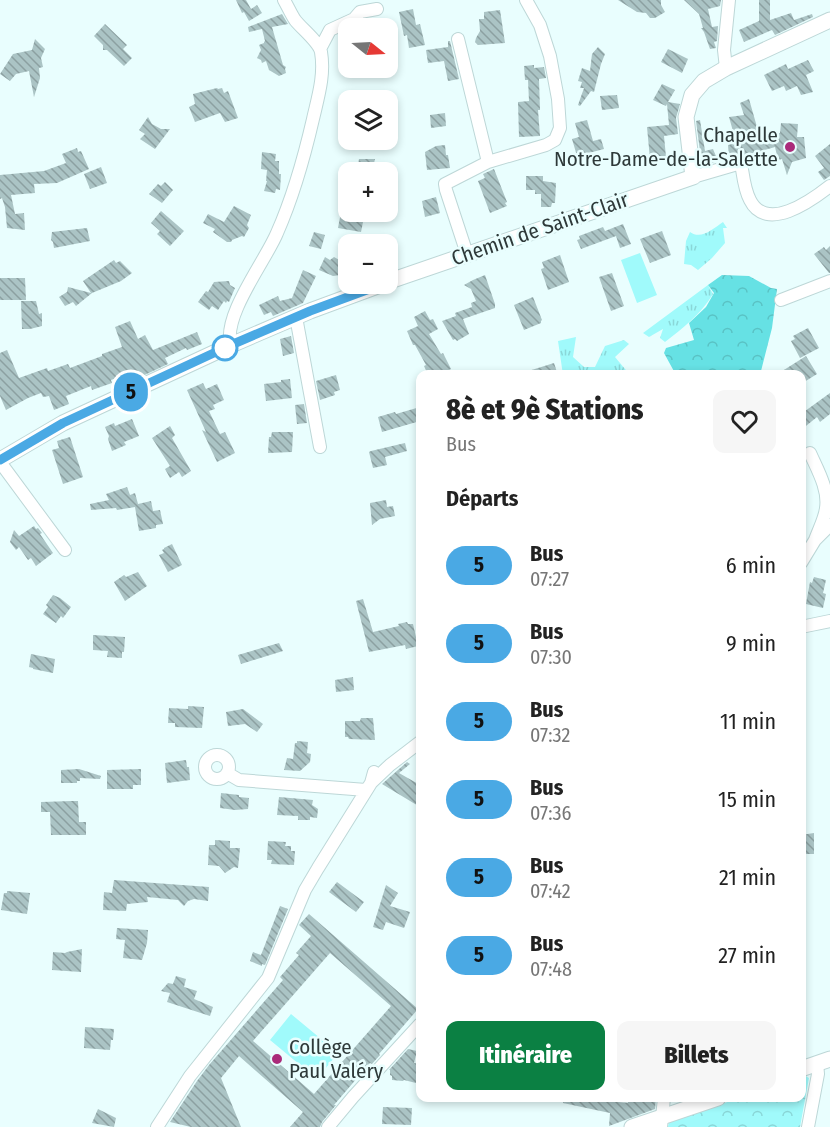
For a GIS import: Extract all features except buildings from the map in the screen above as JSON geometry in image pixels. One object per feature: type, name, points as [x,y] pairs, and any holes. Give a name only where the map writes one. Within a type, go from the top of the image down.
[{"type":"street","points":[[284,0],[296,20],[320,49]]},
{"type":"street","points":[[467,254],[445,184],[488,162],[546,145],[555,140],[560,128],[558,99],[550,56],[540,25],[526,0]]},
{"type":"street","points":[[726,68],[724,50],[729,0]]},
{"type":"street","points":[[231,345],[230,332],[236,312],[277,235],[304,155],[323,78],[320,49],[330,30],[354,19],[360,12],[377,9]]},
{"type":"street","points":[[830,20],[726,68],[704,81],[692,94],[686,117],[693,177],[741,163],[750,200],[757,210],[777,215],[798,207],[830,186]]},
{"type":"street","points":[[459,39],[488,162]]},
{"type":"street","name":"Chemin de Saint-Clair","points":[[398,278],[693,177]]},
{"type":"street","points":[[781,300],[830,281]]},
{"type":"street","name":"Chemin de Saint-Clair","points":[[0,461],[63,423],[231,345],[356,294]]},
{"type":"street","points":[[296,317],[320,447]]},
{"type":"street","points":[[806,555],[815,540],[826,510],[824,488],[810,453]]},
{"type":"street","points":[[0,461],[65,550]]},
{"type":"street","points":[[815,540],[830,525]]},
{"type":"street","points":[[806,626],[830,621]]},
{"type":"street","points":[[157,1127],[189,1076],[268,978],[305,890],[370,782],[416,745]]},
{"type":"street","points":[[227,773],[239,780],[370,782]]},
{"type":"street","points":[[328,1127],[352,1097],[416,1027]]},
{"type":"street","points":[[806,1067],[824,1061]]},
{"type":"street","points":[[808,1127],[818,1074],[824,1061]]},
{"type":"street","points":[[662,1122],[664,1102]]},
{"type":"street","points":[[632,1127],[662,1122],[709,1102]]},
{"type":"green space","points":[[723,222],[727,228],[723,228],[725,243],[712,258],[698,270],[691,265],[684,264],[686,241],[690,232],[703,234]]},
{"type":"green space","points":[[640,253],[657,295],[637,303],[621,260]]},
{"type":"green space","points":[[722,275],[749,276],[777,289],[772,328],[761,370],[673,370],[664,353],[666,348],[694,340],[689,323],[706,307],[714,293],[708,285]]},
{"type":"green space","points":[[708,285],[713,294],[703,308],[665,342],[660,338],[663,329],[649,337],[643,333]]},
{"type":"green space","points":[[576,337],[573,357],[584,367],[595,367],[605,346],[624,340],[629,344],[615,357],[626,370],[562,370],[558,341]]},
{"type":"green space","points":[[291,1014],[338,1053],[317,1079],[270,1040]]},
{"type":"green space","points":[[806,1076],[809,1078],[806,1094]]},
{"type":"green space","points":[[727,1102],[805,1102],[800,1127],[668,1127],[669,1122]]},
{"type":"bus line","name":"5","points":[[0,460],[63,423],[231,345],[356,294]]},
{"type":"place","name":"Chapelle Notre-Dame-de-la-Salette","points":[[790,147]]},
{"type":"place","name":"Collège Paul Valéry","points":[[277,1059]]}]
